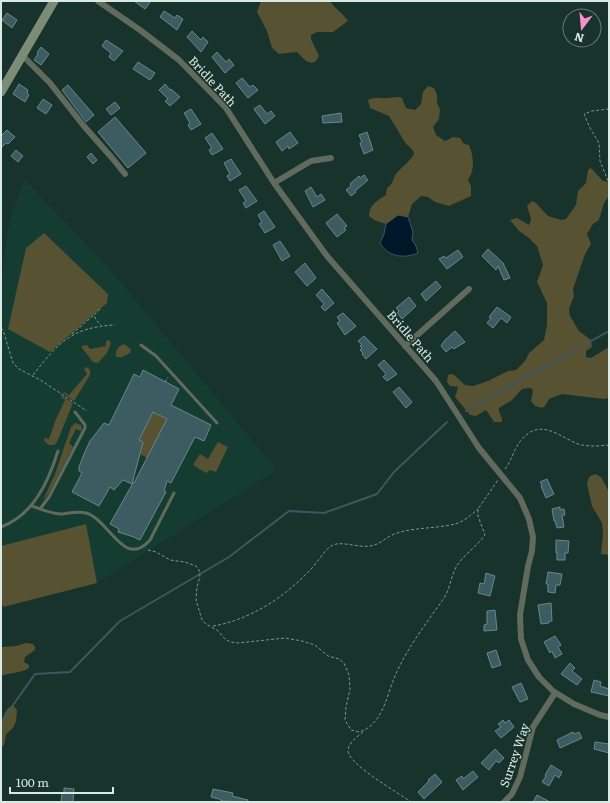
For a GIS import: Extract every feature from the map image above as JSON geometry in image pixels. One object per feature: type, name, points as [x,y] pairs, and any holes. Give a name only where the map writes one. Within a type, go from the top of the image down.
[{"type":"main road","points":[[1,92],[54,1]]},
{"type":"street","name":"Bridle Path","points":[[98,1],[140,30],[179,60],[226,108],[274,183],[327,256],[436,381],[479,448],[520,498],[529,519],[533,537],[532,552],[528,566],[520,615],[521,639],[528,660],[539,677],[556,692],[574,704],[600,715],[609,716]]},
{"type":"street","points":[[22,56],[50,83],[83,126],[125,174]]},
{"type":"street","points":[[274,183],[311,161],[331,158]]},
{"type":"street","points":[[405,346],[469,289]]},
{"type":"street","name":"Surrey Way","points":[[504,802],[512,794],[520,777],[533,727],[556,692]]},
{"type":"lane","points":[[141,346],[156,356],[216,423]]},
{"type":"lane","points":[[40,509],[48,499],[85,428],[85,425],[74,412]]},
{"type":"lane","points":[[1,527],[15,520],[32,506],[52,469],[58,452]]},
{"type":"lane","points":[[32,506],[52,513],[87,514],[100,522],[124,547],[134,549],[141,548],[150,540],[174,493]]},
{"type":"path","points":[[609,109],[592,111],[584,114],[590,128],[599,142],[600,161],[609,183]]},
{"type":"path","points":[[33,376],[45,360],[100,309]]},
{"type":"path","points":[[94,315],[96,320],[101,325]]},
{"type":"path","points":[[71,335],[101,325],[115,325]]},
{"type":"path","points":[[1,328],[3,330],[13,363],[19,369],[33,376],[87,411]]},
{"type":"path","points":[[211,626],[228,624],[245,617],[291,589],[331,546],[339,543],[351,546],[370,546],[380,543],[392,535],[456,524],[469,517],[478,509],[512,458],[521,441],[527,434],[533,431],[543,429],[555,431],[579,444],[588,446],[609,445]]},
{"type":"path","points":[[411,802],[363,770],[350,757],[349,748],[353,740],[365,730],[384,708],[394,679],[411,644],[444,597],[454,572],[459,564],[485,535],[478,516],[478,509]]},
{"type":"path","points":[[141,548],[156,552],[170,560],[186,562],[196,566],[199,570],[200,576],[196,600],[202,620],[217,630],[230,642],[238,643],[285,638],[302,640],[315,645],[328,656],[344,663],[349,675],[350,689],[345,720],[350,730],[359,732],[365,730]]},
{"type":"shaded area","points":[[261,1],[330,1],[348,21],[333,32],[317,32],[311,35],[311,39],[319,56],[316,61],[312,63],[306,61],[297,52],[279,54],[272,48],[267,31],[257,12]]},
{"type":"shaded area","points":[[428,86],[434,88],[437,95],[437,103],[440,109],[439,119],[433,127],[436,135],[445,141],[453,137],[460,138],[464,144],[469,145],[473,163],[472,172],[468,180],[471,186],[471,196],[449,206],[435,202],[428,197],[421,196],[412,204],[408,217],[398,215],[386,224],[374,220],[369,216],[372,206],[386,195],[387,188],[392,183],[396,174],[414,154],[389,116],[370,108],[368,100],[376,98],[400,97],[402,98],[406,108],[415,110],[421,104],[423,92]]},
{"type":"shaded area","points":[[591,168],[603,181],[609,182],[609,196],[604,203],[599,220],[593,224],[587,234],[591,244],[585,254],[573,289],[574,296],[569,309],[570,316],[579,331],[591,340],[592,347],[586,351],[586,357],[591,358],[609,347],[609,398],[604,399],[562,394],[549,399],[542,408],[535,406],[531,401],[533,390],[530,388],[522,389],[512,400],[499,408],[502,422],[494,422],[486,410],[476,416],[470,415],[455,397],[458,387],[450,386],[447,382],[448,375],[453,374],[465,385],[473,386],[488,381],[508,371],[516,370],[525,361],[529,353],[544,340],[547,325],[547,303],[537,282],[543,265],[537,246],[519,231],[510,220],[517,218],[529,225],[531,219],[527,206],[532,201],[536,203],[548,216],[561,220],[566,219],[576,205],[578,191],[586,183],[588,170]]},
{"type":"shaded area","points":[[24,179],[109,268],[277,470],[97,583],[3,607],[1,600],[1,286],[9,222]]},
{"type":"shaded area","points":[[44,233],[108,294],[107,303],[50,352],[8,329],[26,248]]},
{"type":"shaded area","points":[[109,340],[111,343],[107,353],[98,363],[93,362],[82,348],[82,346],[87,345],[90,349],[106,346],[106,341]]},
{"type":"shaded area","points":[[124,344],[131,349],[130,353],[122,357],[116,357],[117,349]]},
{"type":"shaded area","points":[[87,367],[90,370],[90,375],[74,401],[63,393],[64,392],[69,395],[87,374],[84,369]]},
{"type":"shaded area","points":[[61,395],[73,403],[57,442],[54,445],[49,445],[44,439],[49,439],[65,400],[61,397]]},
{"type":"shaded area","points":[[153,412],[167,419],[147,458],[140,454],[143,442],[139,440]]},
{"type":"shaded area","points":[[75,423],[81,425],[82,429],[81,431],[76,429],[69,443],[73,447],[49,493],[43,500],[55,474],[71,427]]},
{"type":"shaded area","points":[[218,442],[228,447],[216,472],[210,470],[206,473],[193,465],[200,454],[208,459]]},
{"type":"shaded area","points":[[595,474],[601,477],[609,492],[609,555],[601,554],[603,533],[602,523],[592,506],[587,484],[589,477]]},
{"type":"shaded area","points":[[86,524],[97,583],[3,607],[1,600],[1,546]]},
{"type":"shaded area","points":[[26,643],[33,644],[35,647],[35,650],[25,657],[24,662],[29,665],[29,668],[1,676],[1,647],[16,646]]},
{"type":"shaded area","points":[[13,705],[17,710],[16,721],[13,728],[6,734],[4,745],[1,747],[3,717]]},
{"type":"water","points":[[398,215],[408,217],[413,232],[412,240],[418,253],[407,256],[397,256],[383,248],[380,243],[386,224]]},
{"type":"building","points":[[134,1],[151,1],[145,9]]},
{"type":"building","points":[[164,11],[175,18],[177,15],[183,19],[177,30],[160,17]]},
{"type":"building","points":[[7,13],[17,20],[12,28],[2,20]]},
{"type":"building","points":[[192,31],[201,40],[203,37],[208,42],[201,52],[187,37]]},
{"type":"building","points":[[106,40],[123,51],[114,61],[109,57],[111,53],[102,46]]},
{"type":"building","points":[[41,47],[49,54],[41,65],[34,60]]},
{"type":"building","points":[[217,52],[226,62],[229,59],[234,65],[225,73],[212,57]]},
{"type":"building","points":[[138,62],[155,73],[150,80],[133,69]]},
{"type":"building","points":[[242,78],[250,87],[253,85],[258,90],[248,98],[236,83]]},
{"type":"building","points":[[19,84],[28,90],[27,93],[29,95],[25,102],[13,94]]},
{"type":"building","points":[[165,84],[170,90],[171,89],[180,97],[170,106],[165,101],[168,99],[159,90]]},
{"type":"building","points":[[68,85],[94,115],[86,122],[62,90]]},
{"type":"building","points":[[43,99],[52,105],[46,114],[37,108]]},
{"type":"building","points":[[115,102],[120,108],[111,115],[106,109]]},
{"type":"building","points":[[260,105],[267,114],[271,111],[275,116],[265,124],[254,109]]},
{"type":"building","points":[[191,109],[201,124],[191,130],[188,125],[190,123],[184,113]]},
{"type":"building","points":[[341,113],[342,122],[323,123],[322,116]]},
{"type":"building","points":[[115,117],[146,153],[128,168],[98,132]]},
{"type":"building","points":[[7,130],[15,137],[1,148],[1,136]]},
{"type":"building","points":[[290,132],[298,143],[289,149],[288,146],[282,151],[276,142]]},
{"type":"building","points":[[367,132],[373,150],[364,154],[359,135]]},
{"type":"building","points":[[212,133],[223,149],[212,155],[209,150],[212,148],[205,138]]},
{"type":"building","points":[[16,150],[23,156],[18,162],[11,156]]},
{"type":"building","points":[[91,153],[97,160],[93,164],[87,157]]},
{"type":"building","points":[[231,159],[241,174],[230,181],[227,176],[230,174],[224,163]]},
{"type":"building","points":[[364,175],[368,180],[351,196],[346,190],[359,176],[360,178]]},
{"type":"building","points":[[246,186],[257,201],[246,208],[243,203],[246,201],[239,190]]},
{"type":"building","points":[[311,187],[317,197],[321,194],[325,200],[313,207],[305,191]]},
{"type":"building","points":[[264,211],[275,227],[265,233],[259,224],[262,222],[258,215]]},
{"type":"building","points":[[337,214],[347,226],[344,228],[346,230],[337,237],[326,223]]},
{"type":"building","points":[[280,241],[290,256],[282,261],[273,245]]},
{"type":"building","points":[[488,249],[503,263],[510,278],[504,280],[498,266],[496,270],[482,256]]},
{"type":"building","points":[[458,250],[463,257],[447,269],[439,259],[444,256],[446,258]]},
{"type":"building","points":[[305,263],[316,278],[307,286],[295,272]]},
{"type":"building","points":[[436,281],[441,287],[426,301],[421,294]]},
{"type":"building","points":[[322,289],[334,303],[325,311],[321,307],[324,304],[316,295]]},
{"type":"building","points":[[409,297],[416,306],[402,319],[397,313],[399,311],[396,308]]},
{"type":"building","points":[[497,307],[511,317],[507,323],[501,318],[493,328],[487,323],[491,318],[489,317]]},
{"type":"building","points":[[343,313],[356,326],[345,335],[337,323],[340,321],[337,317]]},
{"type":"building","points":[[455,331],[465,342],[454,349],[452,347],[446,352],[441,346]]},
{"type":"building","points":[[364,336],[377,349],[366,359],[360,350],[362,348],[360,346],[362,345],[358,341]]},
{"type":"building","points":[[384,360],[397,374],[387,381],[383,377],[386,374],[378,365]]},
{"type":"building","points":[[143,370],[179,389],[171,405],[211,425],[204,441],[195,437],[171,483],[167,481],[164,491],[166,492],[140,540],[118,532],[119,529],[110,524],[134,483],[167,419],[153,412],[139,440],[143,442],[132,484],[123,480],[114,490],[110,487],[99,506],[72,492],[82,473],[79,471],[79,467],[90,441],[104,423],[109,425],[134,374],[140,377]]},
{"type":"building","points":[[399,387],[412,402],[406,408],[393,392]]},
{"type":"building","points":[[547,479],[554,494],[546,498],[540,482]]},
{"type":"building","points":[[560,507],[560,510],[564,509],[565,515],[562,515],[564,527],[557,528],[552,509]]},
{"type":"building","points":[[556,540],[569,541],[568,553],[565,553],[565,560],[557,560]]},
{"type":"building","points":[[548,572],[562,574],[560,585],[556,585],[555,593],[548,592],[548,584],[546,584]]},
{"type":"building","points":[[486,573],[495,576],[490,596],[478,593],[480,583],[484,584]]},
{"type":"building","points":[[551,603],[552,621],[541,624],[538,605]]},
{"type":"building","points":[[495,610],[497,630],[484,631],[484,625],[487,624],[487,611]]},
{"type":"building","points":[[555,636],[561,645],[558,647],[562,654],[555,658],[552,651],[550,653],[544,642]]},
{"type":"building","points":[[496,650],[501,665],[492,668],[487,653]]},
{"type":"building","points":[[570,663],[575,668],[572,671],[582,679],[577,685],[561,674]]},
{"type":"building","points":[[594,680],[601,682],[600,686],[609,689],[609,696],[591,692]]},
{"type":"building","points":[[521,683],[528,699],[520,702],[512,687]]},
{"type":"building","points":[[503,720],[505,723],[509,720],[514,727],[501,738],[495,731],[501,727],[498,724]]},
{"type":"building","points":[[573,732],[574,734],[579,732],[582,738],[560,748],[557,740]]},
{"type":"building","points":[[595,742],[609,744],[609,753],[594,749]]},
{"type":"building","points":[[495,749],[504,758],[499,763],[496,761],[489,770],[481,763]]},
{"type":"building","points":[[551,765],[562,772],[559,778],[555,775],[549,786],[542,782]]},
{"type":"building","points":[[473,771],[478,777],[463,790],[456,780],[462,776],[463,779]]},
{"type":"building","points":[[435,774],[442,782],[424,799],[418,792]]},
{"type":"building","points":[[64,788],[74,789],[73,802],[61,802]]},
{"type":"building","points":[[213,789],[233,793],[232,796],[248,800],[247,802],[222,801],[211,797]]},
{"type":"building","points":[[537,795],[550,802],[533,802]]},
{"type":"waterway","points":[[466,411],[609,331]]},
{"type":"waterway","points":[[1,722],[35,674],[70,672],[120,621],[229,557],[289,511],[324,513],[377,494],[394,472],[447,422]]}]
